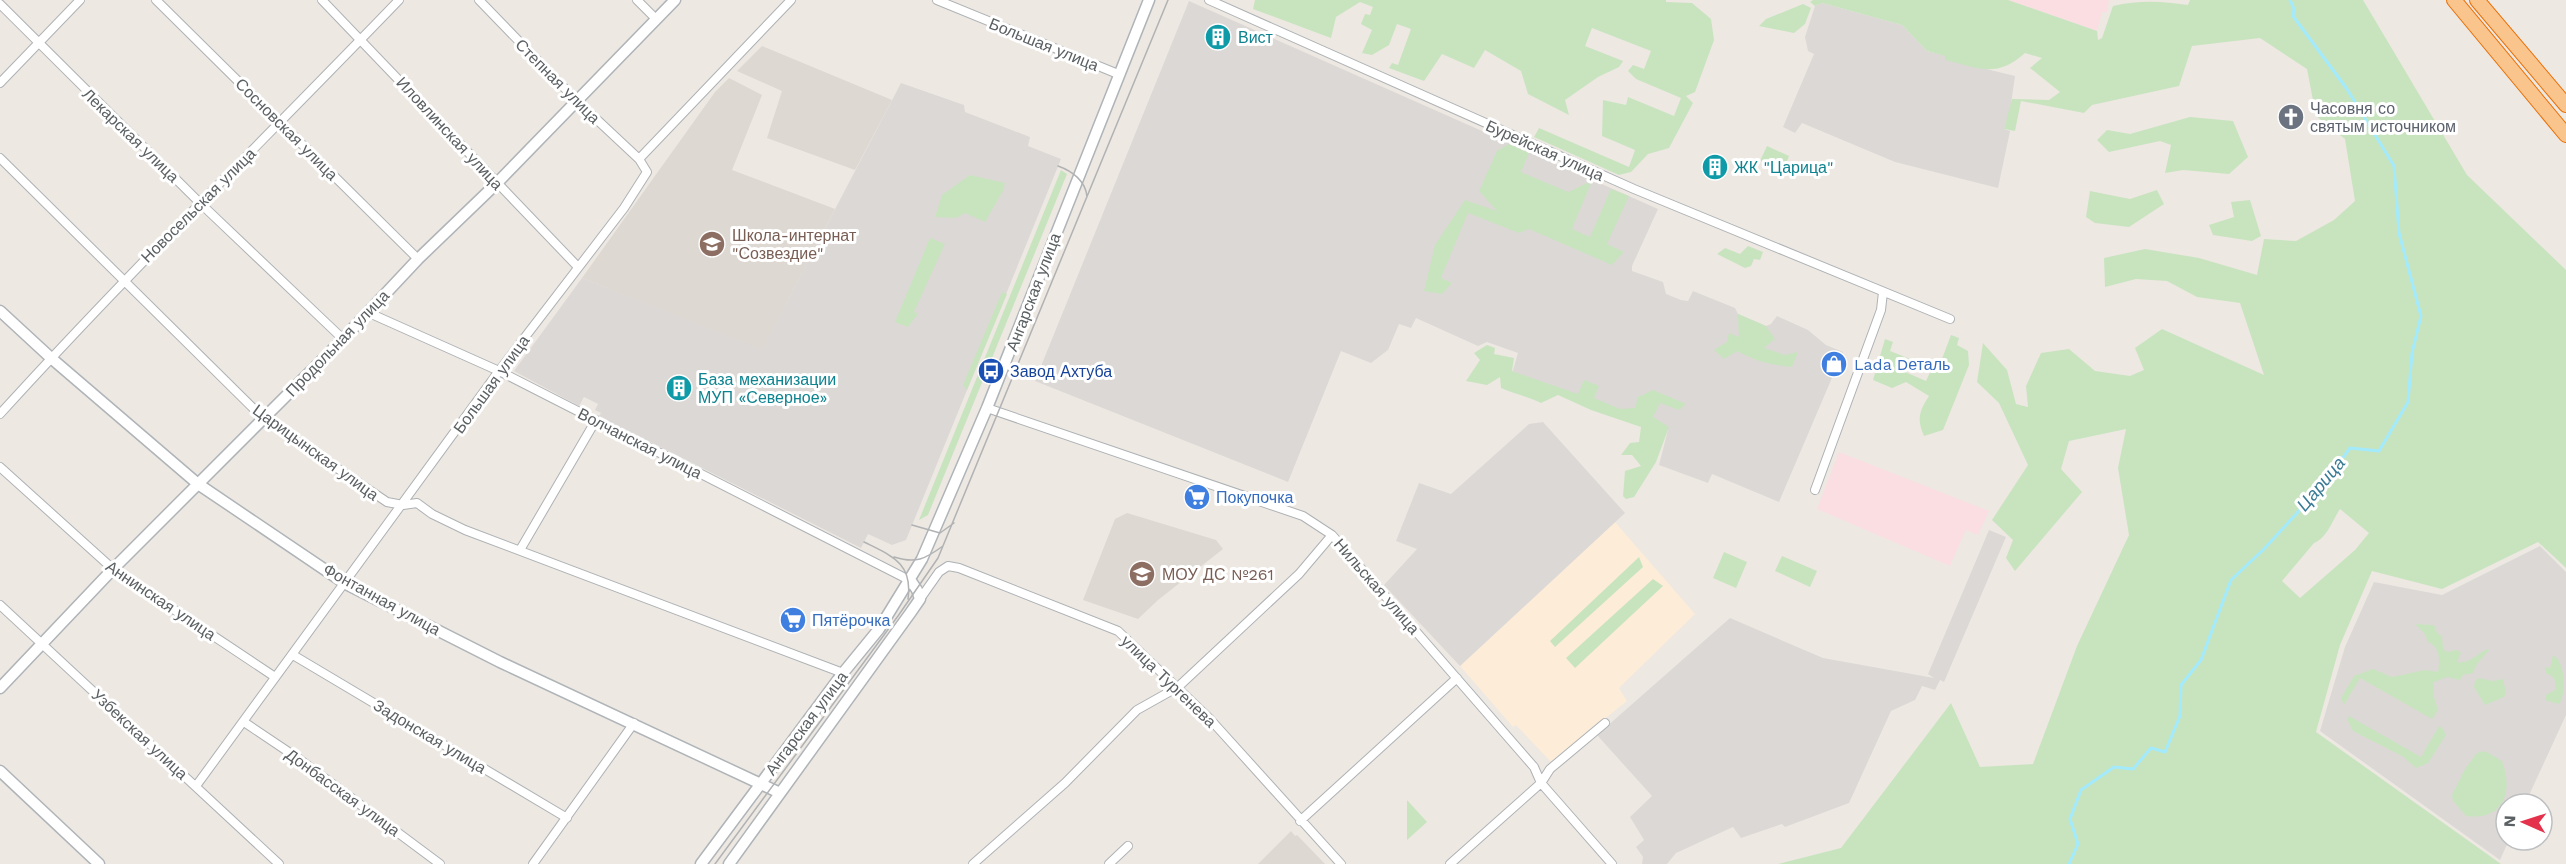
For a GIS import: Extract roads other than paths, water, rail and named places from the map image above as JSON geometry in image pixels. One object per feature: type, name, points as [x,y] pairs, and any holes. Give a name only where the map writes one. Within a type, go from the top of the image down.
[{"type":"highway","points":[[2454,0],[2566,135]]},
{"type":"highway","points":[[2477,0],[2566,105]]},
{"type":"main road","name":"Продольная улица","points":[[0,688],[113,569],[343,339],[418,259],[497,183],[675,0]]},
{"type":"main road","name":"Ангарская улица","points":[[729,864],[918,590],[987,408],[1149,0]]},
{"type":"main road","name":"Фонтанная улица","points":[[0,311],[51,358],[198,484],[346,584],[500,662],[780,793]]},
{"type":"main road","name":"Ангарская улица","points":[[701,864],[843,673],[879,629],[918,590]]},
{"type":"main road","points":[[0,771],[99,864]]},
{"type":"street","points":[[0,83],[80,0]]},
{"type":"street","name":"Сосновская улица","points":[[156,0],[418,259]]},
{"type":"street","name":"Иловлинская улица","points":[[322,0],[362,39],[578,267]]},
{"type":"street","name":"Новосельская улица","points":[[0,414],[199,202],[281,122],[399,0]]},
{"type":"street","name":"Степная улица","points":[[479,0],[577,101],[639,159]]},
{"type":"street","points":[[637,0],[656,20]]},
{"type":"street","points":[[639,159],[791,0]]},
{"type":"street","name":"Большая улица","points":[[937,0],[1118,74]]},
{"type":"street","name":"Бурейская улица","points":[[1209,0],[1634,189],[1950,319]]},
{"type":"street","name":"Лекарская улица","points":[[0,4],[199,202],[343,339]]},
{"type":"street","name":"Царицынская улица","points":[[0,158],[263,418],[387,502],[403,505],[417,502],[432,514],[520,550],[843,673]]},
{"type":"street","name":"Большая улица","points":[[196,786],[346,584],[499,371],[624,208],[647,172],[639,159]]},
{"type":"street","points":[[1815,490],[1881,310],[1883,292]]},
{"type":"street","name":"Волчанская улица","points":[[367,312],[499,371],[918,590]]},
{"type":"street","name":"Нильская улица","points":[[987,408],[1304,516],[1332,535],[1534,767],[1541,783],[1612,864]]},
{"type":"street","points":[[520,550],[596,420]]},
{"type":"street","name":"Аннинская улица","points":[[0,467],[113,569],[275,677]]},
{"type":"street","points":[[973,864],[1065,783],[1137,710],[1178,687],[1299,574],[1332,535]]},
{"type":"street","name":"улица Тургенева","points":[[918,590],[948,566],[959,568],[1118,632],[1178,687],[1215,725],[1341,864]]},
{"type":"street","name":"Узбекская улица","points":[[0,604],[279,864]]},
{"type":"street","name":"Задонская улица","points":[[293,655],[567,818]]},
{"type":"street","points":[[1300,821],[1457,678]]},
{"type":"street","name":"Донбасская улица","points":[[244,722],[299,759],[440,864]]},
{"type":"street","points":[[534,864],[634,723]]},
{"type":"street","points":[[1450,864],[1541,783],[1550,769],[1605,723]]},
{"type":"street","points":[[1109,864],[1128,846]]},
{"type":"waterway","name":"Царица","points":[[2069,864],[2078,844],[2070,819],[2081,790],[2114,767],[2133,769],[2151,748],[2165,752],[2180,716],[2181,685],[2201,660],[2231,580],[2264,549],[2321,487],[2350,448],[2379,451],[2408,402],[2412,353],[2421,316],[2399,233],[2394,166],[2347,89],[2293,16],[2294,9],[2290,0]]},
{"type":"tram line","points":[[715,864],[898,616],[938,558],[1168,0]]},
{"type":"tram line","points":[[1058,166],[1081,181],[1087,197]]},
{"type":"tram line","points":[[912,525],[940,533],[954,523]]},
{"type":"tram line","points":[[864,542],[892,557],[904,569],[909,587],[908,599]]},
{"type":"tram line","points":[[894,557],[908,560],[920,559],[943,546]]},
{"type":"place","name":"Вист","points":[[1218,37]]},
{"type":"place","name":"Часовня со святым источником","points":[[2291,117]]},
{"type":"place","name":"ЖК \"Царица\"","points":[[1715,167]]},
{"type":"place","name":"Школа-интернат \"Созвездие\"","points":[[712,244]]},
{"type":"place","name":"Lada Dеталь","points":[[1834,364]]},
{"type":"place","name":"Завод Ахтуба","points":[[991,371]]},
{"type":"place","name":"База механизации МУП «Северное»","points":[[679,388]]},
{"type":"place","name":"Покупочка","points":[[1197,497]]},
{"type":"place","name":"МОУ ДС №261","points":[[1142,574]]},
{"type":"place","name":"Пятёрочка","points":[[793,620]]}]
